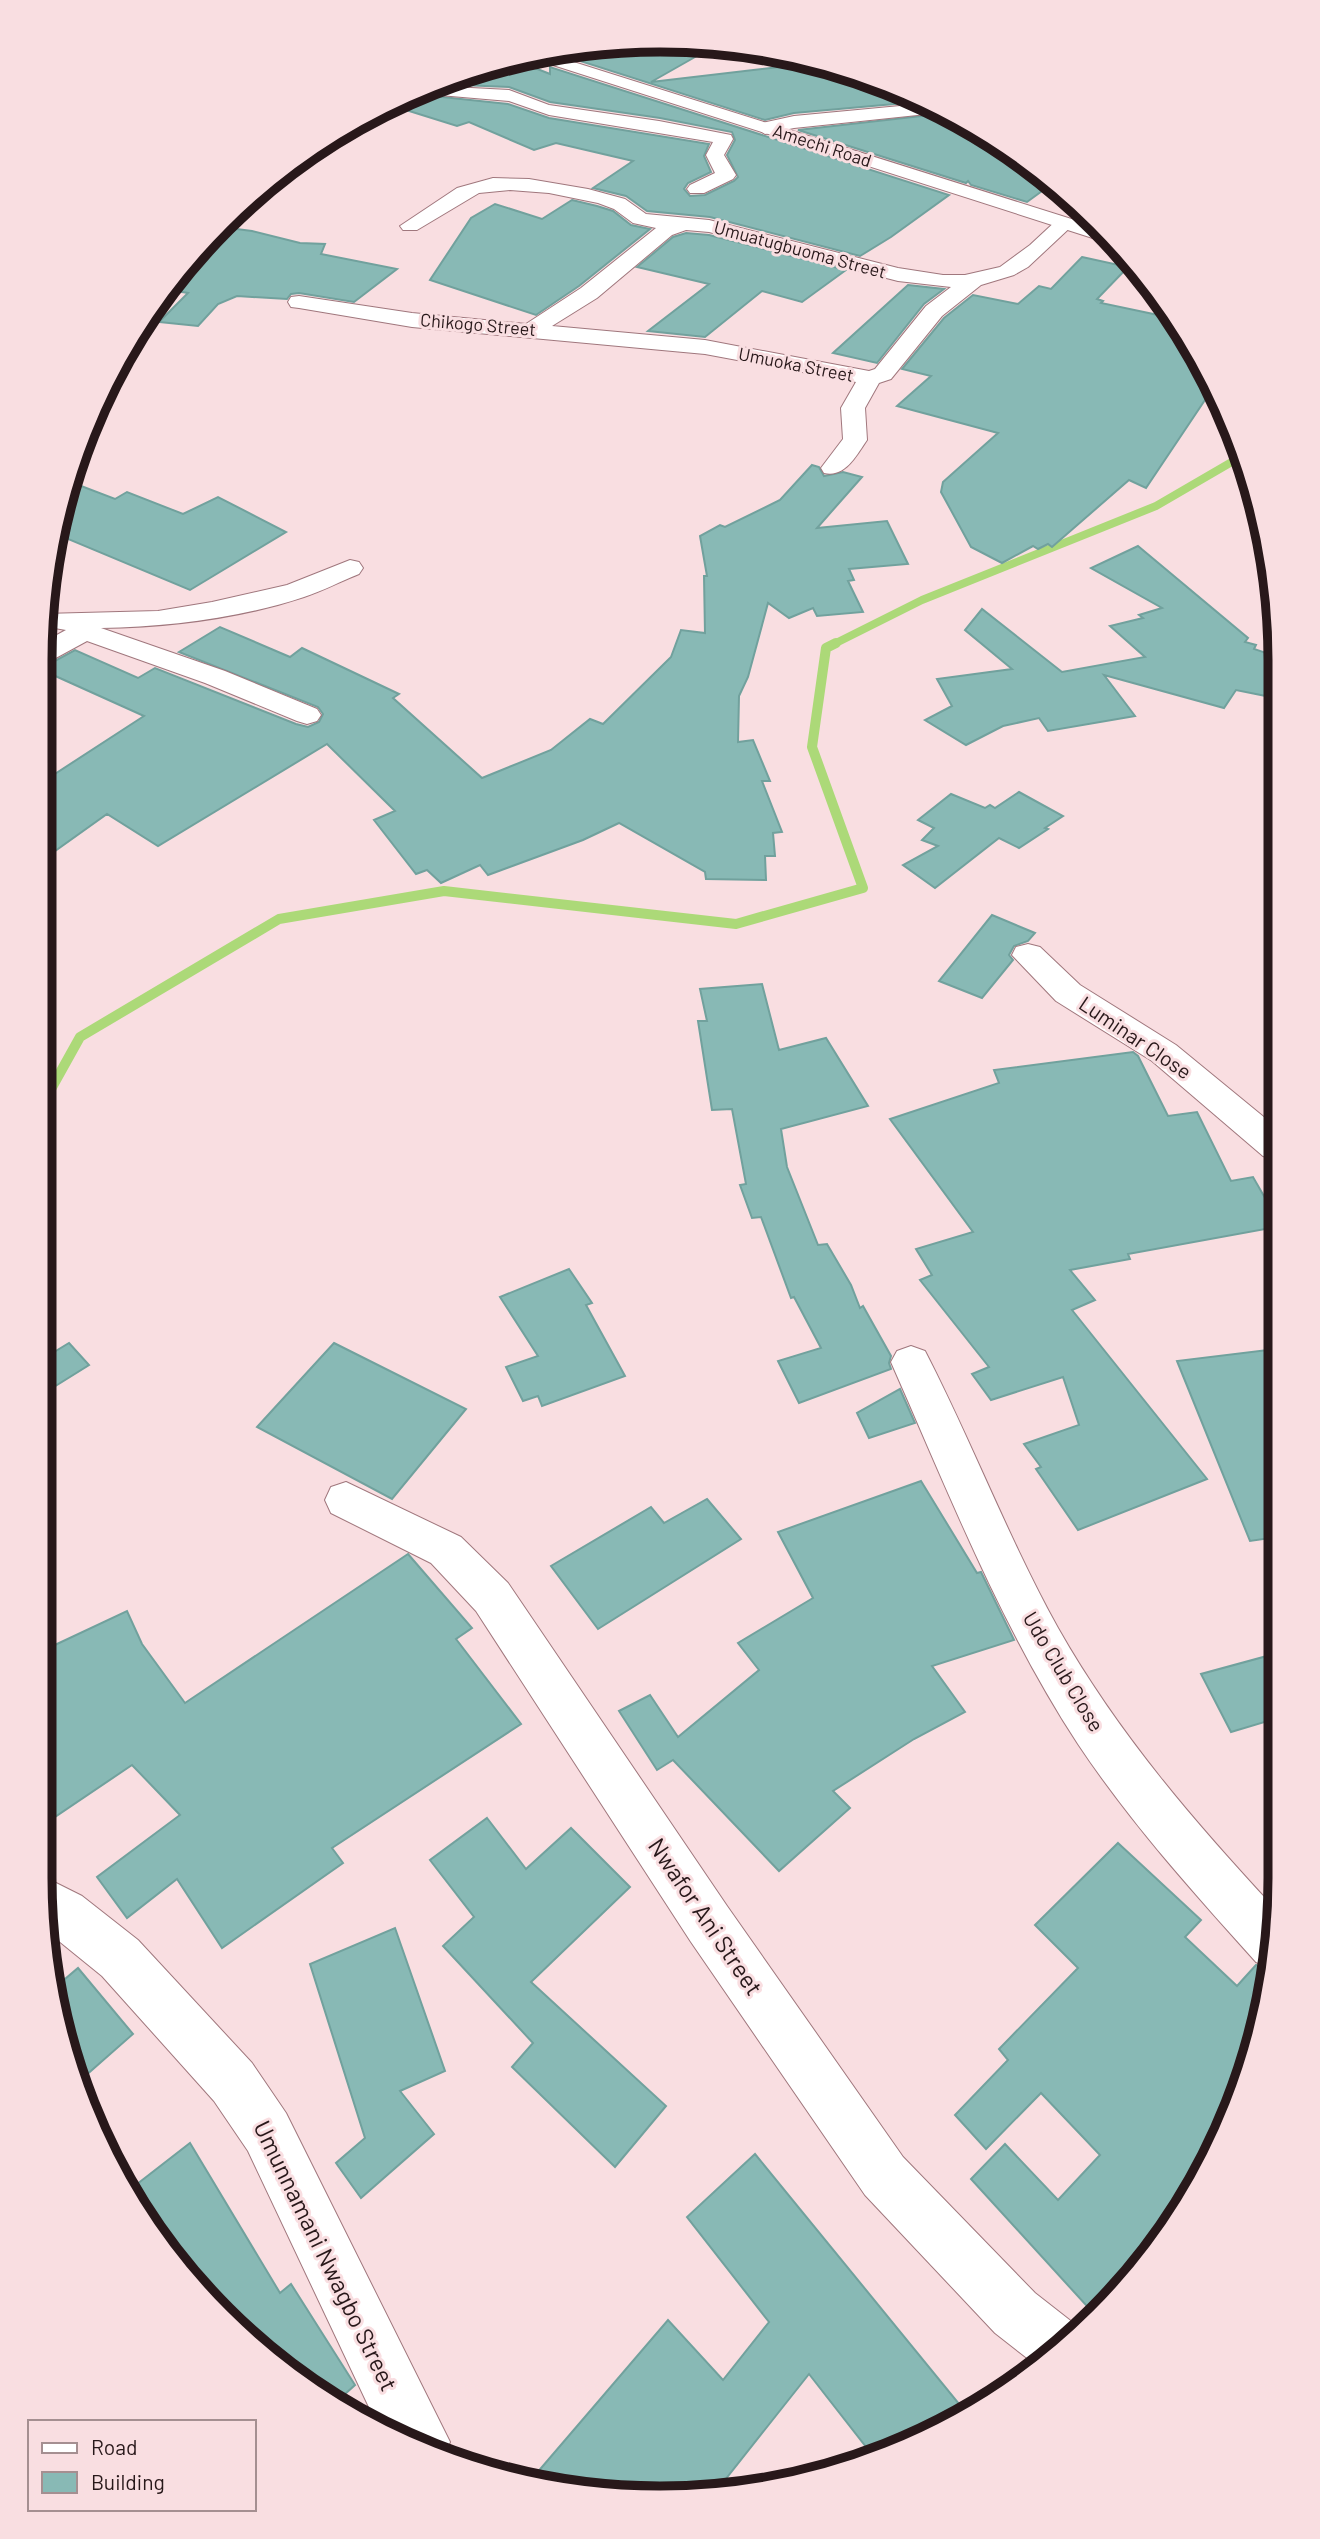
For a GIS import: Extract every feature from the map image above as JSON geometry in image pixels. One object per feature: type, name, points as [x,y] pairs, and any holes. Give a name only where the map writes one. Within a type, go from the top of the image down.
[{"type":"street","name":"Amechi Road","points":[[555,62],[1091,231]]},
{"type":"street","points":[[445,93],[504,95],[527,100],[545,109],[640,122],[724,139],[715,155],[726,175],[697,188]]},
{"type":"street","points":[[765,128],[794,122],[918,110]]},
{"type":"street","name":"Umuatugbuoma Street","points":[[410,226],[470,189],[496,184],[598,197],[624,205],[635,217],[678,226],[709,226],[896,275],[943,280],[1000,274],[1017,265],[1051,239],[1065,223]]},
{"type":"street","points":[[533,329],[589,293],[665,231],[678,226]]},
{"type":"street","name":"Umuoka Street","points":[[657,343],[705,347],[870,378],[883,374],[934,312],[977,278]]},
{"type":"street","name":"Chikogo Street","points":[[299,302],[412,320],[533,329],[657,343]]},
{"type":"street","points":[[833,468],[855,440],[853,408],[870,378]]},
{"type":"street","points":[[54,616],[158,619],[295,592],[351,568]]},
{"type":"street","points":[[54,618],[215,677],[307,715]]},
{"type":"street","points":[[53,648],[85,631]]},
{"type":"street","name":"Luminar Close","points":[[1028,955],[1068,993],[1164,1053],[1268,1140]]},
{"type":"street","name":"Udo Club Close","points":[[911,1362],[1012,1583],[1094,1728],[1136,1784],[1265,1933]]},
{"type":"street","name":"Nwafor Ani Street","points":[[345,1500],[446,1550],[492,1597],[709,1924],[884,2176],[1015,2313],[1053,2343]]},
{"type":"street","name":"Umunnamani Nwagbo Street","points":[[53,1906],[120,1958],[240,2092],[267,2132],[393,2395],[416,2435]]},
{"type":"building","points":[[660,52],[700,54],[651,82],[788,66],[855,85],[902,103],[794,113],[765,120],[574,59]]},
{"type":"building","points":[[531,66],[550,74],[550,67],[949,195],[860,256],[710,217],[647,211],[626,196],[593,188],[633,161],[556,143],[534,150],[469,122],[457,126],[404,109],[435,96],[508,104],[549,118],[709,144],[704,156],[711,172],[688,183],[684,189],[690,196],[705,195],[738,177],[727,155],[735,140],[732,132],[660,118],[550,102],[509,87],[465,85]]},
{"type":"building","points":[[929,115],[998,155],[1044,189],[1027,202],[971,185],[968,181],[966,183],[798,130]]},
{"type":"building","points":[[572,200],[613,211],[631,225],[650,229],[579,286],[536,315],[430,280],[471,218],[495,204],[542,219]]},
{"type":"building","points":[[232,228],[300,243],[325,244],[321,254],[397,269],[354,302],[299,293],[291,294],[287,299],[237,296],[218,304],[198,326],[159,322],[188,293],[177,291]]},
{"type":"building","points":[[686,233],[709,235],[846,270],[802,302],[762,291],[705,337],[648,331],[709,284],[637,267],[673,237]]},
{"type":"building","points":[[1082,257],[1122,266],[1126,270],[1097,299],[1103,301],[1101,303],[1160,316],[1207,396],[1146,488],[1129,480],[1052,547],[1048,544],[1038,549],[1033,546],[1002,563],[971,547],[941,492],[943,482],[998,433],[897,406],[931,376],[902,369],[944,318],[973,295],[1018,304],[1039,286],[1051,289]]},
{"type":"building","points":[[908,285],[944,289],[924,304],[877,363],[833,353]]},
{"type":"building","points":[[812,465],[819,467],[824,476],[843,472],[862,477],[817,528],[887,521],[908,564],[849,569],[854,580],[848,581],[863,612],[817,616],[813,608],[789,618],[768,603],[748,677],[739,696],[738,742],[753,740],[770,781],[762,781],[782,832],[773,833],[775,856],[765,856],[766,880],[706,879],[705,872],[619,823],[583,840],[488,875],[480,865],[441,883],[427,870],[416,874],[374,820],[395,811],[327,744],[158,846],[107,814],[52,853],[52,776],[144,716],[52,675],[52,662],[75,650],[138,678],[155,668],[308,727],[319,722],[323,714],[318,707],[179,652],[220,627],[290,657],[302,648],[399,694],[393,698],[482,778],[551,750],[590,719],[603,724],[671,657],[681,630],[705,633],[704,576],[707,576],[700,536],[780,500]]},
{"type":"building","points":[[79,485],[115,499],[127,492],[183,514],[218,497],[286,532],[190,590],[65,538]]},
{"type":"building","points":[[1138,546],[1248,638],[1245,642],[1256,645],[1254,649],[1268,654],[1266,696],[1236,690],[1224,708],[1104,675],[1135,716],[1048,731],[1039,718],[1003,726],[966,745],[925,720],[952,706],[937,679],[1012,669],[965,630],[982,609],[1062,672],[1145,657],[1110,626],[1143,618],[1139,615],[1162,608],[1091,568]]},
{"type":"building","points":[[1019,792],[1063,816],[1019,848],[999,838],[935,888],[903,865],[938,846],[922,840],[934,828],[918,820],[951,794],[985,808],[990,805],[995,808]]},
{"type":"building","points":[[992,915],[1035,933],[1028,941],[1014,946],[1009,955],[1013,960],[982,998],[939,981]]},
{"type":"building","points":[[762,984],[779,1050],[826,1038],[868,1106],[781,1129],[787,1167],[818,1245],[827,1244],[851,1285],[860,1308],[863,1306],[891,1356],[891,1369],[799,1403],[778,1361],[821,1348],[794,1297],[791,1298],[761,1217],[752,1218],[740,1185],[746,1184],[732,1109],[712,1110],[698,1021],[707,1021],[700,989]]},
{"type":"building","points":[[1133,1052],[1138,1056],[1168,1116],[1197,1112],[1231,1181],[1253,1177],[1268,1203],[1268,1228],[1128,1254],[1130,1259],[1070,1270],[1095,1300],[1072,1310],[1207,1479],[1078,1530],[1036,1469],[1041,1467],[1024,1444],[1079,1425],[1063,1377],[991,1400],[972,1374],[989,1367],[920,1280],[932,1275],[916,1249],[973,1232],[890,1119],[999,1083],[994,1070]]},
{"type":"building","points":[[569,1269],[592,1303],[586,1305],[625,1376],[542,1406],[538,1396],[523,1401],[506,1367],[538,1356],[500,1297]]},
{"type":"building","points":[[69,1343],[89,1365],[52,1388],[52,1353]]},
{"type":"building","points":[[334,1343],[466,1409],[392,1499],[257,1427]]},
{"type":"building","points":[[1268,1350],[1268,1538],[1250,1541],[1177,1361]]},
{"type":"building","points":[[900,1389],[915,1423],[869,1438],[857,1413]]},
{"type":"building","points":[[921,1481],[977,1573],[981,1572],[1014,1640],[932,1666],[965,1712],[914,1739],[833,1791],[850,1808],[779,1871],[673,1760],[657,1770],[619,1711],[650,1695],[678,1737],[759,1670],[738,1643],[813,1598],[778,1532]]},
{"type":"building","points":[[707,1499],[741,1539],[598,1629],[551,1566],[651,1507],[664,1523]]},
{"type":"building","points":[[408,1554],[472,1628],[456,1639],[521,1724],[332,1848],[343,1863],[222,1948],[177,1879],[127,1918],[97,1877],[180,1815],[132,1765],[52,1819],[52,1646],[127,1611],[142,1644],[185,1703]]},
{"type":"building","points":[[1268,1656],[1268,1721],[1231,1732],[1201,1674]]},
{"type":"building","points":[[487,1818],[526,1869],[571,1828],[630,1887],[531,1982],[666,2106],[615,2167],[512,2067],[533,2043],[443,1946],[474,1917],[430,1860]]},
{"type":"building","points":[[1118,1843],[1201,1920],[1185,1937],[1237,1986],[1256,1965],[1261,1967],[1247,2036],[1235,2074],[1205,2148],[1165,2217],[1117,2280],[1090,2309],[971,2179],[1005,2144],[1058,2200],[1100,2155],[1041,2093],[986,2149],[955,2115],[1008,2060],[999,2049],[1078,1968],[1035,1925]]},
{"type":"building","points":[[395,1928],[445,2071],[400,2091],[434,2134],[361,2198],[336,2163],[365,2138],[310,1964]]},
{"type":"building","points":[[78,1968],[133,2034],[86,2076],[73,2036],[62,1982]]},
{"type":"building","points":[[190,2143],[280,2293],[291,2284],[355,2385],[342,2396],[259,2336],[203,2280],[155,2217],[135,2185]]},
{"type":"building","points":[[755,2154],[961,2407],[929,2424],[868,2449],[809,2374],[723,2483],[620,2485],[536,2474],[668,2320],[723,2380],[769,2322],[687,2217]]},
{"type":"waterway","points":[[52,1087],[80,1037],[279,919],[444,891],[736,924],[863,888],[812,747],[826,648],[922,600],[1156,506],[1233,461]]}]
